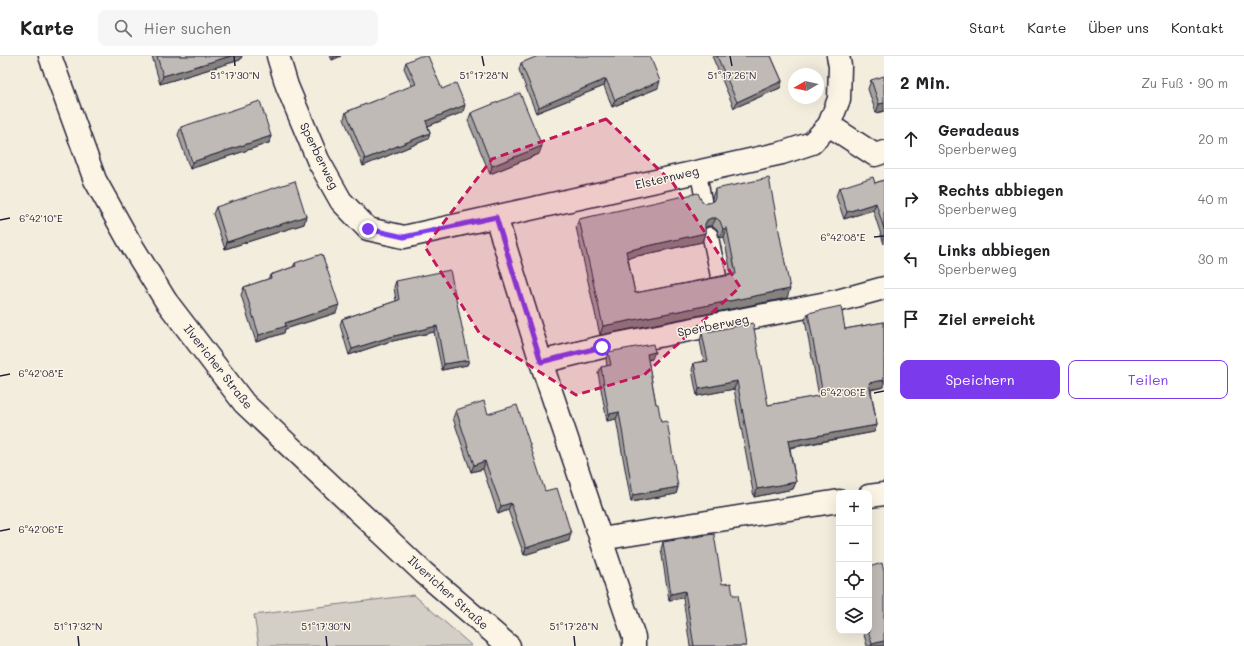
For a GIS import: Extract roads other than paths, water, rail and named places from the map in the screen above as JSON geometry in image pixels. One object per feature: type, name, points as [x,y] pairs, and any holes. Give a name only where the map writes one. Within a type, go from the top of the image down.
[{"type":"street","name":"Ilvericher Straße","points":[[50,56],[95,180],[129,241],[166,301],[244,403],[430,578],[508,646]]},
{"type":"street","name":"Sperberweg","points":[[278,56],[287,86],[318,160],[341,201],[368,229],[404,237],[496,217]]},
{"type":"street","name":"Elsternweg","points":[[496,217],[782,153],[812,144],[829,125],[839,99],[840,66],[838,56]]},
{"type":"street","points":[[829,125],[875,155],[884,152]]},
{"type":"street","points":[[496,217],[541,362],[634,637],[634,646]]},
{"type":"street","name":"Sperberweg","points":[[541,362],[602,347],[837,301],[884,288]]},
{"type":"street","points":[[872,496],[884,494]]},
{"type":"street","points":[[601,539],[836,501]]},
{"type":"lane","points":[[698,171],[704,203]]},
{"type":"lane","points":[[710,234],[718,274]]}]
